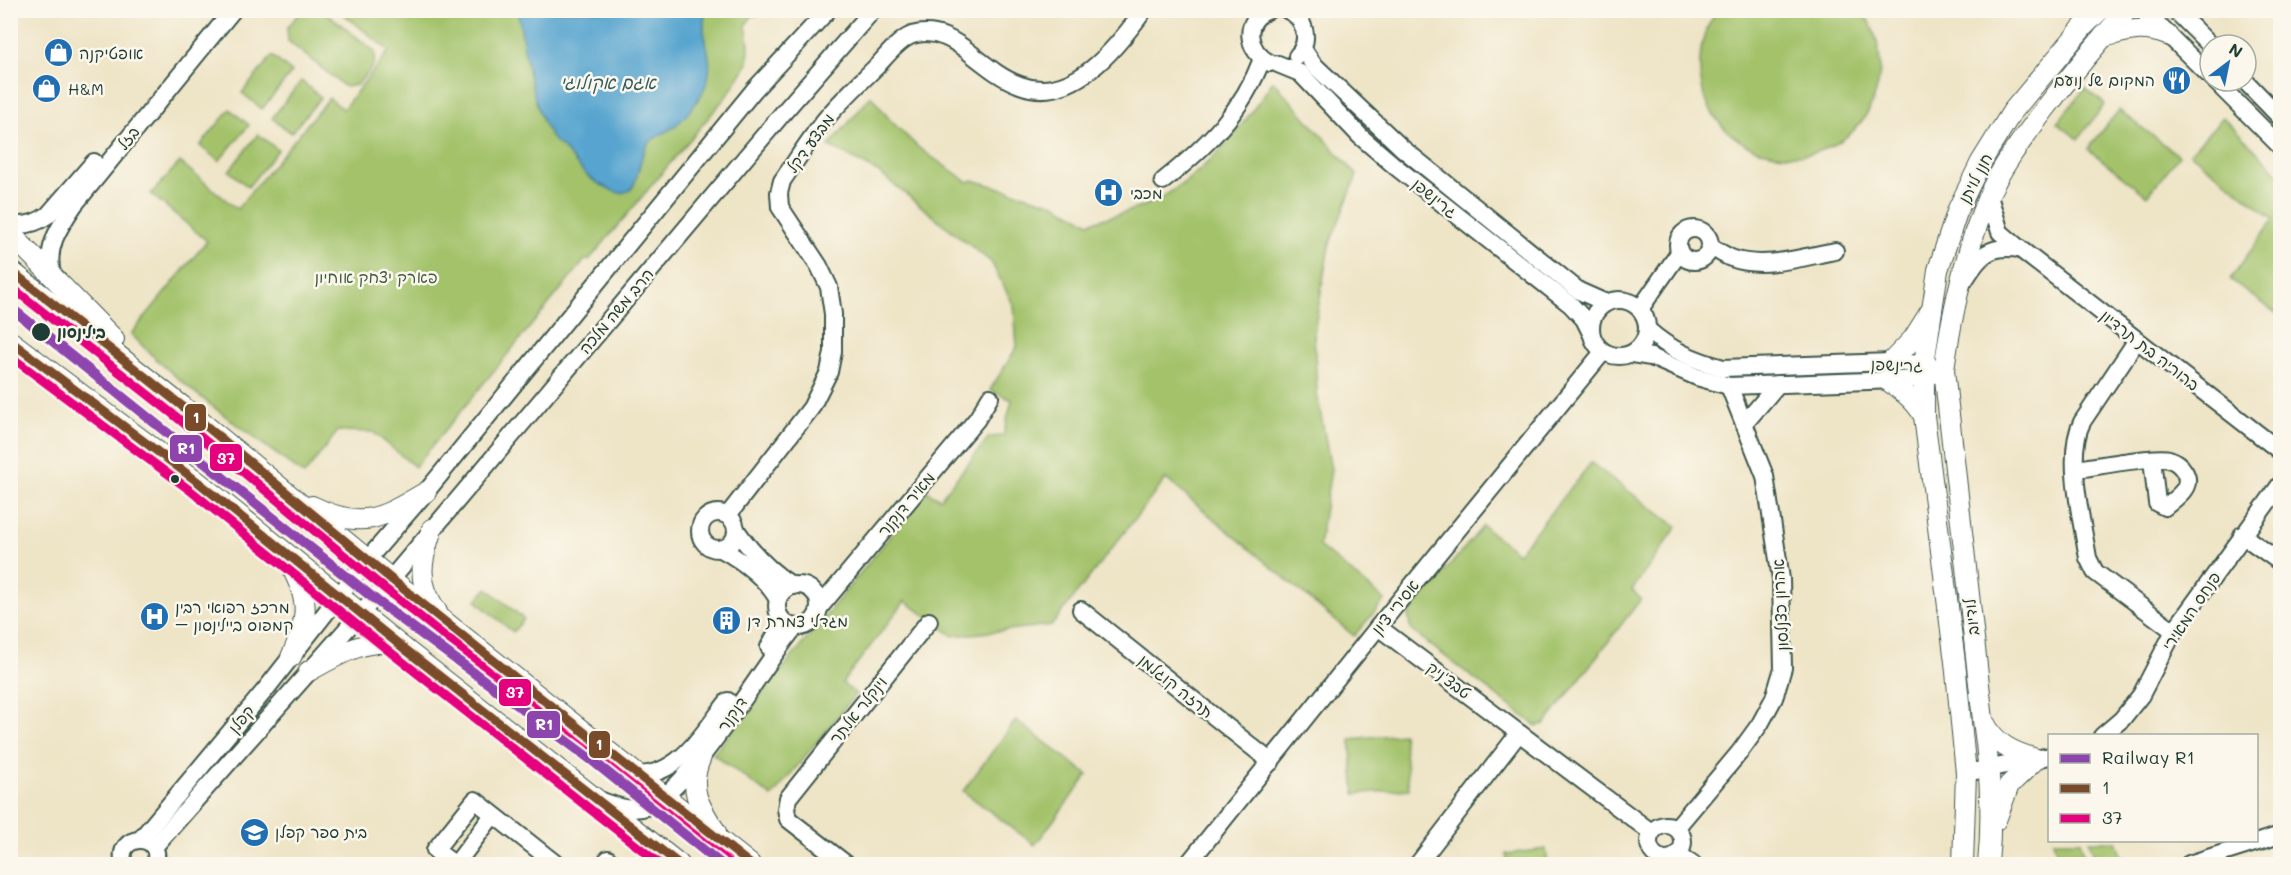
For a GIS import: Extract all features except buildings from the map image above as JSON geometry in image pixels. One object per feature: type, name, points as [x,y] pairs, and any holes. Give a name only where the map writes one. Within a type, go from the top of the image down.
[{"type":"main road","name":"חנן לויתן","points":[[1924,371],[1938,270],[1958,209],[1981,162],[2012,111],[2087,19],[2100,10]]},
{"type":"main road","name":"חנן לויתן","points":[[1944,370],[1959,289],[1989,196],[2009,158],[2026,134],[2127,10]]},
{"type":"main road","points":[[2103,37],[2138,28],[2151,28],[2167,34]]},
{"type":"main road","points":[[10,233],[182,406]]},
{"type":"main road","points":[[10,270],[182,406],[367,560],[750,864]]},
{"type":"main road","points":[[1924,417],[1919,407],[1889,371],[1913,339],[1934,305]]},
{"type":"main road","points":[[10,342],[198,482],[401,646],[680,864]]},
{"type":"main road","name":"לודיוב","points":[[1944,370],[1990,768],[1991,834],[1988,864]]},
{"type":"main road","name":"לודיוב","points":[[1924,371],[1924,417],[1955,662],[1966,773],[1963,864]]},
{"type":"main road","points":[[291,496],[333,515],[361,520],[388,514],[426,492]]},
{"type":"main road","points":[[432,529],[423,556],[421,571],[428,598],[444,621]]},
{"type":"main road","points":[[280,547],[295,573],[304,596],[304,619],[300,637],[291,657]]},
{"type":"main road","points":[[309,671],[342,653],[357,648],[386,643],[401,646]]},
{"type":"main road","points":[[1983,720],[1996,741],[2005,748],[2043,757]]},
{"type":"main road","points":[[701,757],[694,778],[695,791],[701,808],[724,844]]},
{"type":"main road","points":[[1991,834],[2009,785],[2043,757]]},
{"type":"street","name":"בזל","points":[[10,224],[30,224],[48,215],[129,123],[219,10]]},
{"type":"street","name":"בזל","points":[[53,277],[50,269],[50,251],[63,220],[233,10]]},
{"type":"street","name":"הרב משה מלכה","points":[[339,596],[754,90],[828,10]]},
{"type":"street","name":"הרב משה מלכה","points":[[360,613],[783,113],[873,10]]},
{"type":"street","name":"מבצע דקל","points":[[728,515],[811,408],[829,372],[833,352],[833,314],[829,286],[819,266],[780,207],[779,193],[782,181],[825,120],[896,46],[911,36],[933,32],[956,42],[993,70],[1021,86],[1053,87],[1072,81],[1100,64],[1124,38],[1144,10]]},
{"type":"street","points":[[1241,10],[1245,14],[1254,50],[1270,61],[1293,60],[1303,49],[1305,28],[1298,14]]},
{"type":"street","points":[[1250,32],[1254,21],[1263,12],[1269,10]]},
{"type":"street","points":[[2142,10],[2198,64]]},
{"type":"street","points":[[2176,11],[2198,33]]},
{"type":"street","name":"גרינשפן","points":[[1303,49],[1313,64],[1402,148],[1579,291],[1606,303]]},
{"type":"street","points":[[1163,181],[1197,154],[1219,132],[1270,61]]},
{"type":"street","name":"גרינשפן","points":[[1270,61],[1300,73],[1361,137],[1396,167],[1571,305],[1584,319],[1591,333]]},
{"type":"street","points":[[2227,93],[2280,146]]},
{"type":"street","points":[[2257,93],[2280,117]]},
{"type":"street","name":"ברוריה בת תרדיון","points":[[1989,196],[2000,232],[2280,451]]},
{"type":"street","points":[[1640,309],[1679,253],[1678,239],[1686,230],[1697,228],[1707,234],[1710,247],[1705,257],[1694,261],[1688,260],[1679,253]]},
{"type":"street","points":[[1710,247],[1732,258],[1754,263],[1775,262],[1835,251]]},
{"type":"street","points":[[1959,289],[1977,260],[1989,252],[2004,247],[2020,249]]},
{"type":"street","points":[[1622,300],[1640,309],[1648,330],[1640,348],[1632,354],[1612,356],[1603,352],[1595,343],[1591,333],[1594,315],[1606,303],[1622,300]]},
{"type":"street","name":"גרינשפן","points":[[1648,330],[1673,350],[1696,361],[1723,368],[1944,370]]},
{"type":"street","points":[[2137,340],[2079,427],[2074,445],[2076,469],[2088,558],[2095,572],[2174,631]]},
{"type":"street","name":"אסירי ציון","points":[[1188,864],[1603,352]]},
{"type":"street","name":"גרינשפן","points":[[1632,354],[1651,357],[1697,377],[1729,386],[1778,384],[1889,371]]},
{"type":"street","points":[[1744,424],[1778,384]]},
{"type":"street","name":"אהרון כצנלסון","points":[[1676,828],[1739,753],[1760,724],[1774,698],[1783,668],[1782,579],[1765,476],[1729,386]]},
{"type":"street","name":"מאיר דנקנר","points":[[819,608],[977,419],[990,397]]},
{"type":"street","points":[[2076,469],[2152,459]]},
{"type":"street","name":"פנחס המאירי","points":[[2103,734],[2122,719],[2141,695],[2174,631],[2280,485]]},
{"type":"street","points":[[778,599],[772,589],[737,557],[722,549],[708,547],[702,539],[700,528],[705,518],[710,514],[728,515],[750,551],[781,579],[793,586]]},
{"type":"street","points":[[722,549],[732,543],[737,531]]},
{"type":"street","points":[[2242,535],[2280,562]]},
{"type":"street","points":[[793,586],[805,586],[814,592],[819,608],[818,615],[808,625],[789,624],[777,611],[778,599],[784,590],[793,586]]},
{"type":"street","name":"קפלן","points":[[147,843],[339,596]]},
{"type":"street","name":"תרזה קוגלמן","points":[[1081,610],[1271,762]]},
{"type":"street","name":"קפלן","points":[[147,843],[309,671],[360,613]]},
{"type":"street","name":"וינקלר אלתר","points":[[846,864],[788,819],[786,809],[788,798],[929,621]]},
{"type":"street","points":[[636,775],[659,772],[679,760],[696,743],[774,640],[789,624]]},
{"type":"street","name":"דנקנר","points":[[665,798],[701,757],[789,624]]},
{"type":"street","name":"טבצ'ניק","points":[[1378,627],[1651,832]]},
{"type":"street","points":[[1418,864],[1519,733]]},
{"type":"street","points":[[1966,773],[2043,757]]},
{"type":"street","points":[[596,799],[631,809],[649,806],[665,798]]},
{"type":"street","points":[[493,815],[455,864],[435,850],[475,800],[556,864]]},
{"type":"street","points":[[1662,825],[1676,828],[1682,836],[1683,844],[1678,854],[1668,859],[1649,859],[1648,843],[1651,832],[1662,825]]},
{"type":"street","points":[[2189,864],[2280,836]]},
{"type":"street","points":[[122,862],[123,853],[129,843],[147,843],[157,858],[155,864]]},
{"type":"street","points":[[1678,854],[1693,864]]},
{"type":"green space","points":[[301,11],[324,11],[374,51],[373,65],[357,85],[345,87],[288,41],[287,28]]},
{"type":"green space","name":"פארק יצחק אוחיון","points":[[340,11],[788,11],[752,16],[746,25],[749,45],[748,63],[729,93],[589,260],[585,260],[415,467],[373,432],[338,431],[304,475],[214,408],[150,354],[131,334],[207,241],[151,194],[180,162],[237,209],[329,98],[343,109],[389,51]]},
{"type":"green space","points":[[1718,11],[1861,11],[1872,27],[1878,45],[1880,65],[1878,84],[1864,119],[1840,141],[1810,153],[1778,154],[1748,145],[1722,126],[1705,98],[1700,61],[1705,34]]},
{"type":"green space","points":[[272,56],[292,72],[262,109],[242,93]]},
{"type":"green space","points":[[301,81],[321,97],[291,133],[272,118]]},
{"type":"green space","points":[[1273,81],[1357,175],[1329,246],[1314,332],[1317,394],[1331,469],[1319,546],[1385,600],[1354,636],[1166,479],[1052,625],[953,636],[905,601],[842,683],[856,694],[772,797],[713,754],[927,491],[940,499],[989,437],[1003,436],[1012,400],[990,390],[1017,347],[1014,306],[991,262],[878,172],[829,146],[871,96],[891,121],[919,148],[968,182],[973,180],[1055,204],[1089,223],[1151,203],[1193,176],[1223,147]]},
{"type":"green space","points":[[2085,88],[2105,104],[2078,139],[2057,123]]},
{"type":"green space","points":[[230,109],[249,125],[219,161],[200,146]]},
{"type":"green space","points":[[2119,110],[2179,156],[2147,196],[2088,149]]},
{"type":"green space","points":[[2223,117],[2280,175],[2280,316],[2230,279],[2274,219],[2190,153]]},
{"type":"green space","points":[[258,134],[278,150],[248,187],[229,171]]},
{"type":"green space","points":[[1591,463],[1677,527],[1632,590],[1641,599],[1545,724],[1536,726],[1411,630],[1408,615],[1483,526],[1518,553]]},
{"type":"green space","points":[[487,588],[524,619],[513,632],[476,601]]},
{"type":"green space","points":[[1016,720],[1088,775],[1035,845],[963,791]]},
{"type":"green space","points":[[1403,734],[1409,789],[1355,794],[1350,739]]},
{"type":"green space","points":[[2053,842],[2080,842],[2087,864],[2060,864]]},
{"type":"green space","points":[[2089,842],[2116,842],[2124,864],[2097,864]]},
{"type":"green space","points":[[1546,849],[1548,864],[1508,864],[1506,854]]},
{"type":"water","name":"אגם אקולוגי","points":[[518,11],[706,11],[704,29],[710,63],[707,82],[697,102],[682,120],[648,144],[630,190],[623,193],[617,192],[593,181],[552,138],[534,94]]},
{"type":"rail line","name":"R1","points":[[10,307],[377,601],[593,761],[721,864]]},
{"type":"transit line","name":"1","points":[[10,270],[182,406],[391,579],[750,864]]},
{"type":"transit line","name":"37","points":[[10,286],[174,415],[384,588],[731,864]]},
{"type":"transit line","name":"1","points":[[10,341],[198,482],[401,646],[679,864]]},
{"type":"transit line","name":"37","points":[[10,356],[191,491],[394,655],[660,864]]},
{"type":"place","name":"אופטיקנה","points":[[58,53]]},
{"type":"place","name":"המקום של נועם","points":[[2176,80]]},
{"type":"place","name":"H&M","points":[[47,89]]},
{"type":"place","name":"מכבי","points":[[1109,193]]},
{"type":"place","name":"בילינסון","points":[[41,332]]},
{"type":"place","name":"מרכז רפואי רבין – קמפוס ביילינסון","points":[[154,616]]},
{"type":"place","name":"מגדלי צמרת דן","points":[[726,621]]},
{"type":"place","name":"בית ספר קפלן","points":[[254,832]]}]
